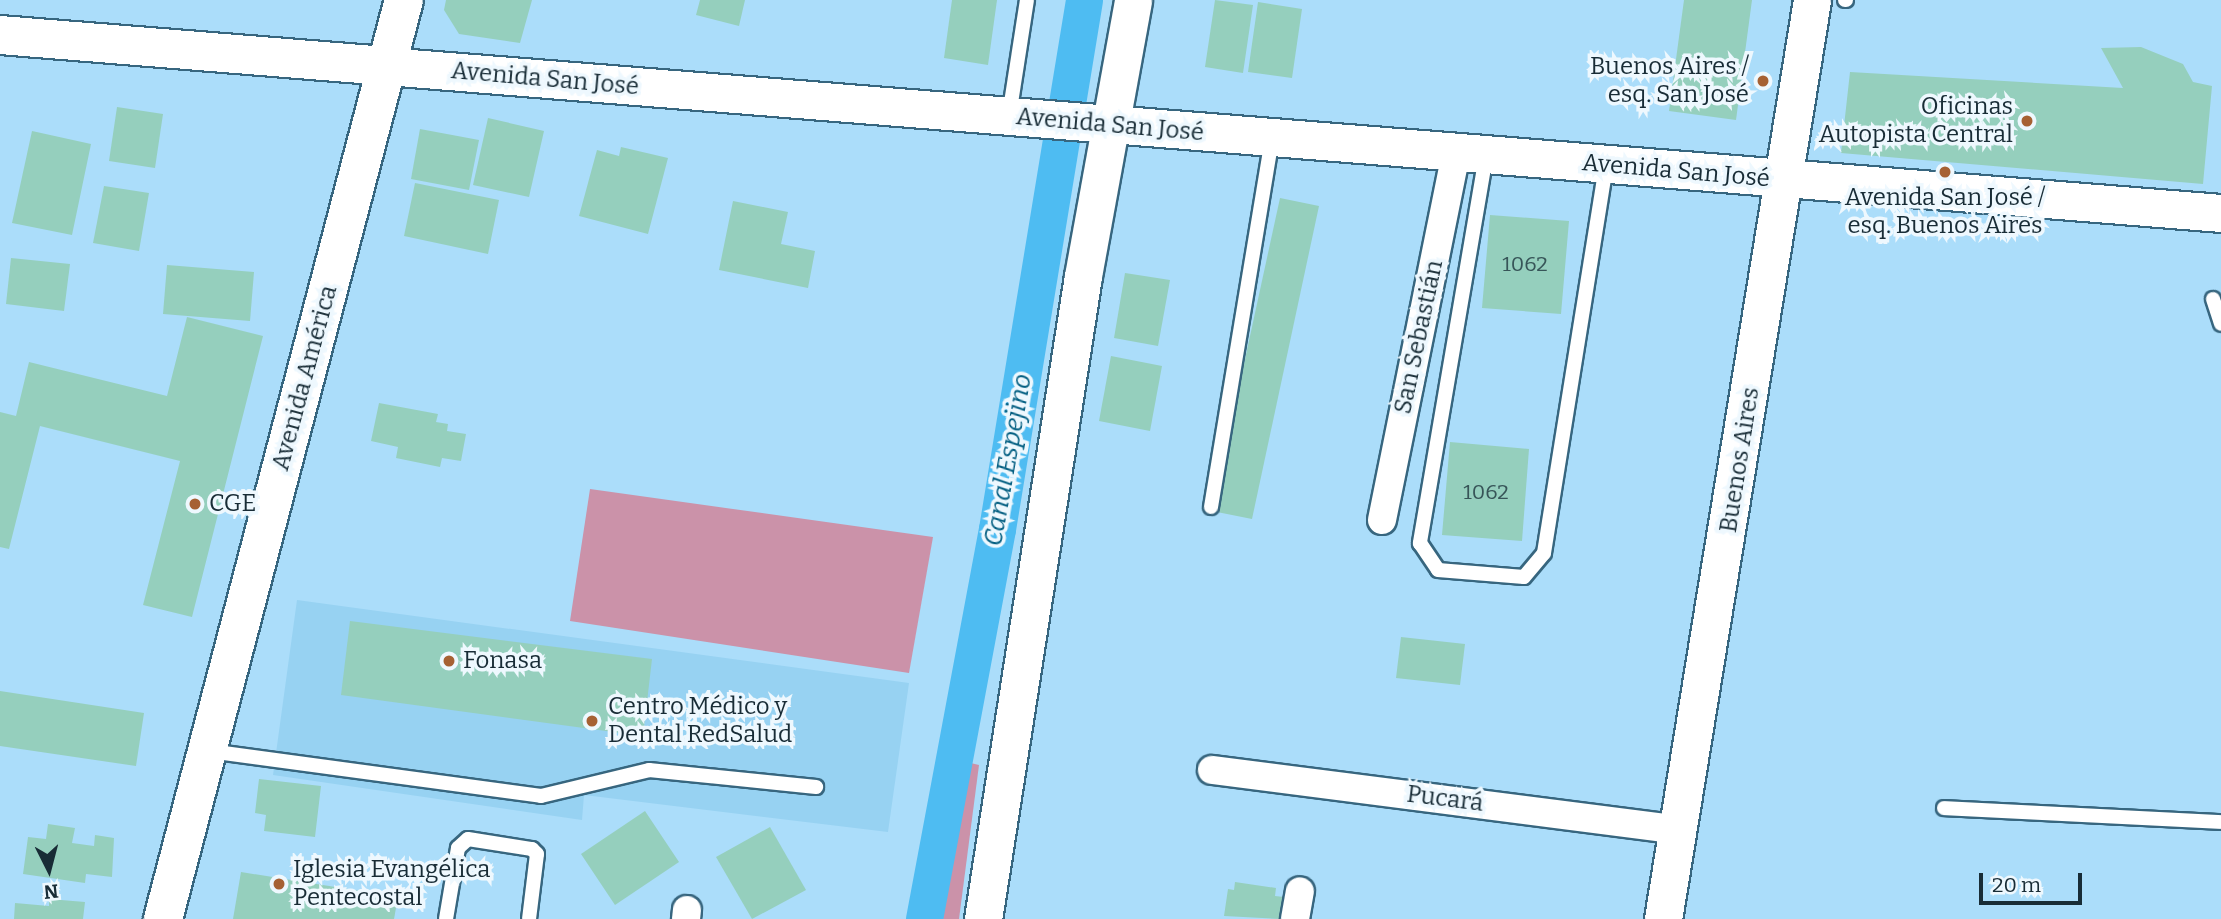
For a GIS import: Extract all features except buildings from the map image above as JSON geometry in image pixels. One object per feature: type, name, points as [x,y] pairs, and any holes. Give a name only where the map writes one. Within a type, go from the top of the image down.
[{"type":"main road","name":"Avenida América","points":[[163,919],[404,0]]},
{"type":"main road","name":"Avenida San José","points":[[0,35],[386,66]]},
{"type":"street","points":[[984,919],[1051,475],[1100,125],[1133,0]]},
{"type":"street","name":"Buenos Aires","points":[[1663,919],[1787,180],[1812,0]]},
{"type":"street","name":"Avenida San José","points":[[386,66],[2221,213]]},
{"type":"street","name":"San Sebastián","points":[[1382,520],[1471,155]]},
{"type":"street","name":"Pucará","points":[[1212,769],[1678,830]]},
{"type":"street","points":[[1296,919],[1300,891]]},
{"type":"lane","points":[[1014,118],[1027,0]]},
{"type":"lane","points":[[1211,507],[1272,138]]},
{"type":"lane","points":[[1471,155],[1420,543],[1438,570],[1524,577],[1544,553],[1606,165]]},
{"type":"lane","points":[[2213,299],[2221,324]]},
{"type":"lane","points":[[207,751],[541,796],[649,770],[816,786]]},
{"type":"lane","points":[[1944,808],[2221,822]]},
{"type":"lane","points":[[446,919],[458,848],[468,839],[532,849],[537,854],[529,919]]},
{"type":"shaded area","points":[[590,489],[933,537],[909,673],[570,621]]},
{"type":"shaded area","name":"Centro Médico y Dental RedSalud","points":[[297,600],[909,683],[888,832],[584,795],[582,820],[273,775]]},
{"type":"shaded area","points":[[958,760],[979,765],[959,919],[934,919]]},
{"type":"waterway","name":"Canal Espejino","points":[[924,919],[997,529],[1084,0]]},
{"type":"place","name":"Buenos Aires / esq. San José","points":[[1763,81]]},
{"type":"place","name":"Oficinas Autopista Central","points":[[2027,121]]},
{"type":"place","name":"Avenida San José / esq. Buenos Aires","points":[[1945,172]]},
{"type":"place","name":"CGE","points":[[195,504]]},
{"type":"place","name":"Fonasa","points":[[449,661]]},
{"type":"place","name":"Centro Médico y Dental RedSalud","points":[[592,721]]},
{"type":"place","name":"Iglesia Evangélica Pentecostal","points":[[279,884]]}]
